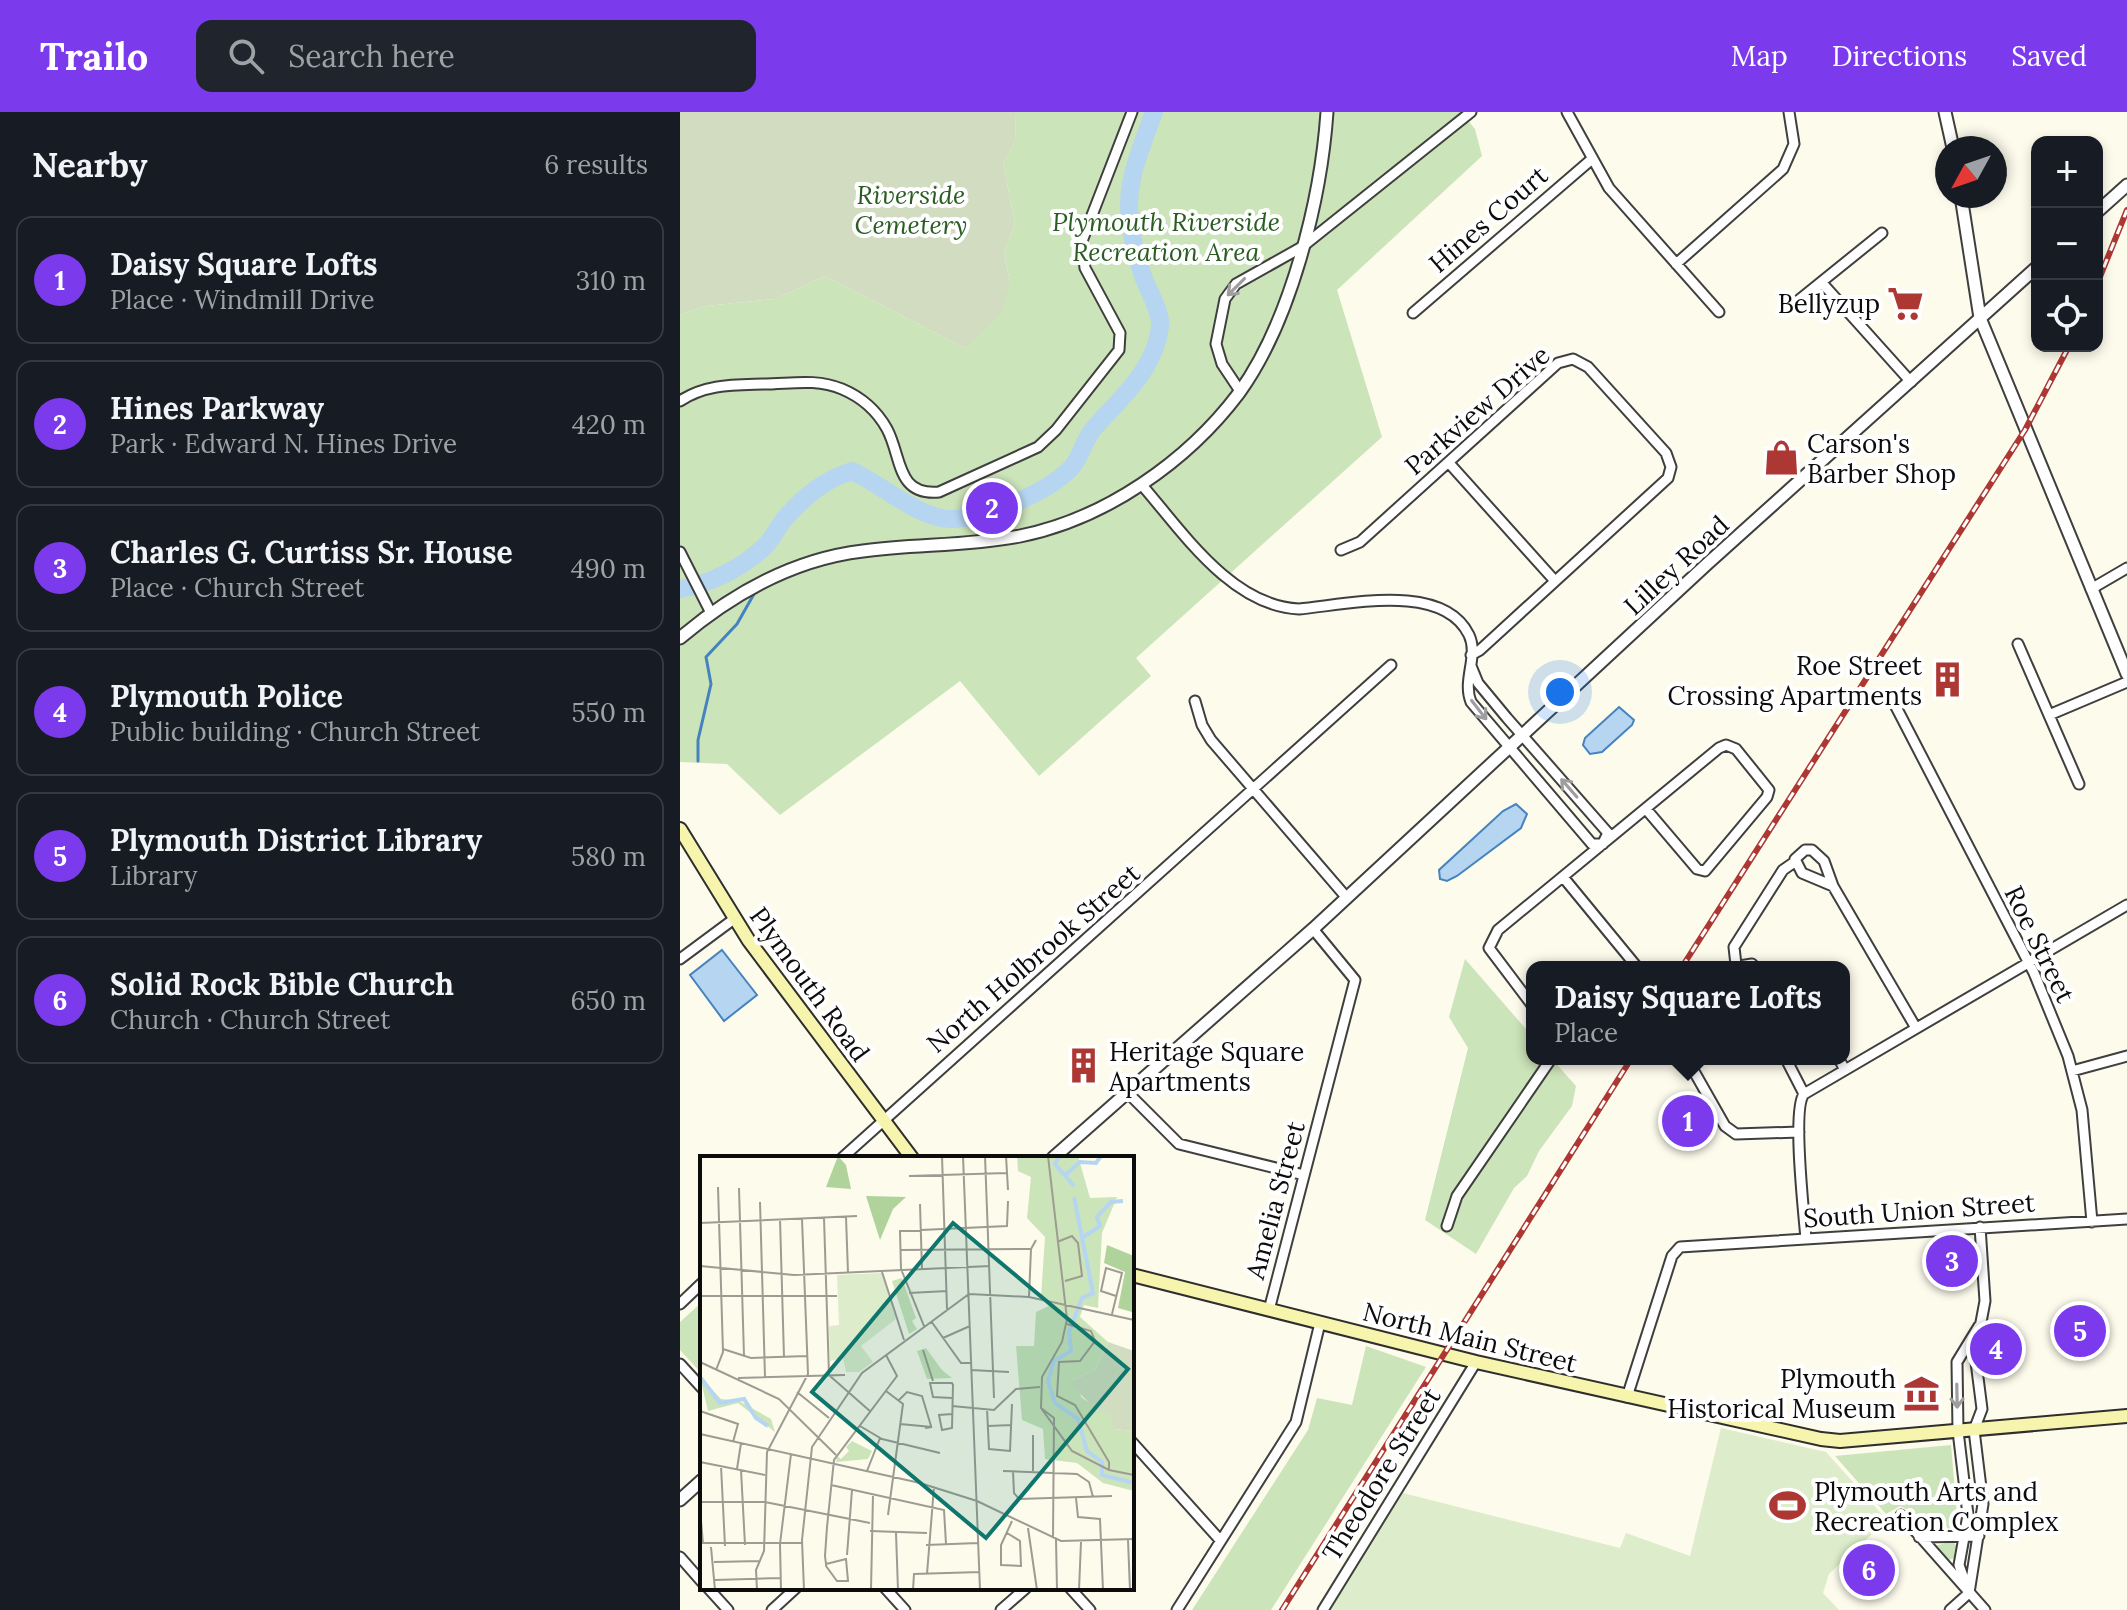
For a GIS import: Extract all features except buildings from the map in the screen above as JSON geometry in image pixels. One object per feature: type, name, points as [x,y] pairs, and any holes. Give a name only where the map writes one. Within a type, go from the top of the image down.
[{"type":"main road","name":"Plymouth Road","points":[[680,829],[734,919],[910,1156]]},
{"type":"main road","name":"North Main Street","points":[[1134,1279],[1627,1397],[1840,1441],[2127,1416]]},
{"type":"street","points":[[680,401],[701,390],[725,385],[808,381],[842,389],[874,411],[888,431],[900,472],[912,487],[927,493],[939,492],[1023,457],[1056,430],[1119,350],[1120,333],[1085,268],[1082,241],[1132,112]]},
{"type":"street","points":[[680,638],[711,613],[767,580],[820,559],[864,551],[1021,536],[1084,515],[1141,484],[1191,445],[1240,391],[1269,338],[1302,247],[1318,177],[1327,112]]},
{"type":"street","points":[[1240,391],[1222,364],[1216,344],[1218,319],[1225,299],[1249,275],[1302,247],[1471,112]]},
{"type":"street","points":[[1567,112],[1620,203],[1719,312]]},
{"type":"street","points":[[1676,264],[1783,169],[1794,144],[1789,112]]},
{"type":"street","points":[[1945,112],[1950,136]]},
{"type":"street","name":"Hines Court","points":[[1413,313],[1592,159]]},
{"type":"street","points":[[2101,208],[2127,185]]},
{"type":"street","points":[[1963,208],[1980,318],[2127,674]]},
{"type":"street","points":[[1789,308],[1823,284],[1882,233]]},
{"type":"street","name":"Lilley Road","points":[[1055,1156],[1313,929],[2031,272]]},
{"type":"street","points":[[1823,284],[1911,382]]},
{"type":"street","name":"Parkview Drive","points":[[1341,550],[1360,542],[1558,363],[1573,359],[1588,367],[1666,453],[1671,467],[1663,484],[1471,655]]},
{"type":"street","points":[[1449,463],[1555,581]]},
{"type":"street","points":[[1141,484],[1192,543],[1229,580],[1252,596],[1285,608],[1376,600],[1423,603],[1454,616],[1469,634],[1471,666],[1467,685],[1471,702],[1592,844],[1603,844]]},
{"type":"street","points":[[680,552],[699,596],[711,613]]},
{"type":"street","points":[[2091,589],[2127,568]]},
{"type":"street","points":[[2018,644],[2079,784]]},
{"type":"street","name":"North Holbrook Street","points":[[844,1156],[1391,665]]},
{"type":"street","points":[[1471,666],[1478,683],[1608,833],[1603,844]]},
{"type":"street","points":[[2049,715],[2127,682]]},
{"type":"street","points":[[1195,701],[1202,725],[1211,740],[1347,898]]},
{"type":"street","name":"Roe Street","points":[[1894,703],[2028,963],[2072,1071],[2082,1110],[2092,1222]]},
{"type":"street","points":[[1526,998],[1494,958],[1489,948],[1490,939],[1603,844],[1646,809],[1726,745],[1736,749],[1769,790],[1758,809],[1705,871],[1697,869],[1646,809]]},
{"type":"street","points":[[1734,961],[1734,947],[1783,870],[1796,861],[1799,854],[1812,850],[1824,861],[1833,886],[1916,1028]]},
{"type":"street","points":[[1796,861],[1802,873],[1833,886]]},
{"type":"street","points":[[1563,877],[1632,961]]},
{"type":"street","points":[[1806,1239],[1799,1132],[1799,1100],[1804,1094],[2127,905]]},
{"type":"street","points":[[680,959],[734,919]]},
{"type":"street","name":"Amelia Street","points":[[1269,1310],[1355,977],[1313,929]]},
{"type":"street","points":[[2072,1071],[2127,1056]]},
{"type":"street","points":[[1447,1226],[1457,1196],[1547,1065]]},
{"type":"street","points":[[1690,1065],[1725,1126],[1736,1134],[1799,1132]]},
{"type":"street","points":[[1789,1065],[1804,1094]]},
{"type":"street","points":[[1842,1065],[1845,1070]]},
{"type":"street","points":[[1127,1092],[1179,1144],[1304,1175]]},
{"type":"street","name":"South Union Street","points":[[1627,1397],[1674,1253],[1684,1246],[2127,1219]]},
{"type":"street","points":[[1950,1610],[1969,1593],[1983,1504],[1974,1430],[1982,1409],[1975,1354],[1985,1284],[1980,1227]]},
{"type":"street","points":[[680,1304],[700,1285]]},
{"type":"street","points":[[1177,1610],[1296,1422],[1320,1323]]},
{"type":"street","points":[[1969,1593],[1959,1565],[1968,1515],[1958,1431],[1957,1362],[1980,1324]]},
{"type":"street","name":"Theodore Street","points":[[1323,1610],[1476,1362]]},
{"type":"street","points":[[680,1364],[700,1386]]},
{"type":"street","points":[[1134,1444],[1220,1540]]},
{"type":"street","points":[[680,1500],[700,1482]]},
{"type":"street","points":[[1901,1515],[1985,1610]]},
{"type":"street","points":[[1919,1537],[1979,1536]]},
{"type":"street","points":[[680,1557],[700,1580]]},
{"type":"street","points":[[710,1590],[728,1610]]},
{"type":"street","points":[[772,1610],[794,1590]]},
{"type":"street","points":[[887,1590],[905,1610]]},
{"type":"street","points":[[1001,1610],[1024,1590]]},
{"type":"street","points":[[1072,1590],[1090,1610]]},
{"type":"green space","name":"Riverside Cemetery","points":[[680,112],[1016,112],[1015,141],[1003,163],[1015,224],[1004,253],[1010,282],[1001,314],[965,348],[825,276],[775,299],[706,306],[680,315]]},
{"type":"green space","name":"Plymouth Riverside Recreation Area","points":[[1016,112],[1461,112],[1475,129],[1482,156],[1337,290],[1382,437],[1136,658],[1151,676],[1039,776],[960,681],[780,815],[727,764],[680,762],[680,315],[706,306],[775,299],[825,276],[965,348],[1010,282],[1004,253],[1015,224],[1003,163],[1015,141]]},
{"type":"green space","points":[[1465,959],[1526,1029],[1526,1065],[1557,1065],[1576,1086],[1572,1106],[1539,1151],[1527,1176],[1514,1188],[1476,1254],[1425,1220],[1468,1048],[1449,1017]]},
{"type":"green space","points":[[700,1304],[700,1372],[680,1350],[680,1322]]},
{"type":"green space","points":[[1366,1346],[1426,1367],[1271,1610],[1192,1610],[1308,1430],[1317,1398],[1352,1405]]},
{"type":"green space","name":"Plymouth Arts and Recreation Complex","points":[[1721,1428],[1826,1452],[1887,1520],[1829,1574],[1823,1593],[1839,1610],[1329,1610],[1403,1493],[1620,1548],[1626,1533],[1690,1556]]},
{"type":"green space","points":[[1951,1445],[1958,1527],[1945,1529],[1900,1506],[1886,1514],[1835,1456]]},
{"type":"green space","points":[[1953,1541],[1957,1547],[1954,1558],[1949,1560],[1935,1546]]},
{"type":"water","points":[[1619,707],[1634,720],[1632,725],[1602,752],[1590,754],[1583,745],[1585,738]]},
{"type":"water","points":[[1516,804],[1527,814],[1521,828],[1457,876],[1447,881],[1440,879],[1439,870],[1503,811]]},
{"type":"water","points":[[722,950],[757,995],[724,1021],[690,975]]},
{"type":"waterway","points":[[680,589],[714,579],[746,562],[767,544],[786,517],[808,495],[852,471],[925,513],[950,519],[980,515],[1015,503],[1047,487],[1071,468],[1091,432],[1144,369],[1157,342],[1159,315],[1143,276],[1129,210],[1133,175],[1154,112]]},
{"type":"waterway","points":[[698,761],[698,740],[711,684],[706,657],[737,624],[754,594]]},
{"type":"railway","points":[[2099,280],[2127,210]]},
{"type":"railway","points":[[1686,961],[2025,430],[2066,352]]},
{"type":"railway","points":[[1282,1610],[1627,1065]]},
{"type":"place","name":"Bellyzup","points":[[1906,303]]},
{"type":"place","name":"Carson's Barber Shop","points":[[1781,458]]},
{"type":"place","name":"Hines Parkway","points":[[992,508]]},
{"type":"place","name":"Roe Street Crossing Apartments","points":[[1948,680]]},
{"type":"place","name":"Heritage Square Apartments","points":[[1083,1066]]},
{"type":"place","name":"Daisy Square Lofts","points":[[1688,1121]]},
{"type":"place","name":"Charles G. Curtiss Sr. House","points":[[1952,1261]]},
{"type":"place","name":"Plymouth District Library","points":[[2080,1331]]},
{"type":"place","name":"Plymouth Police","points":[[1996,1349]]},
{"type":"place","name":"Plymouth Historical Museum","points":[[1922,1393]]},
{"type":"place","name":"Plymouth Arts and Recreation Complex","points":[[1788,1506]]},
{"type":"place","name":"Solid Rock Bible Church","points":[[1869,1570]]}]
